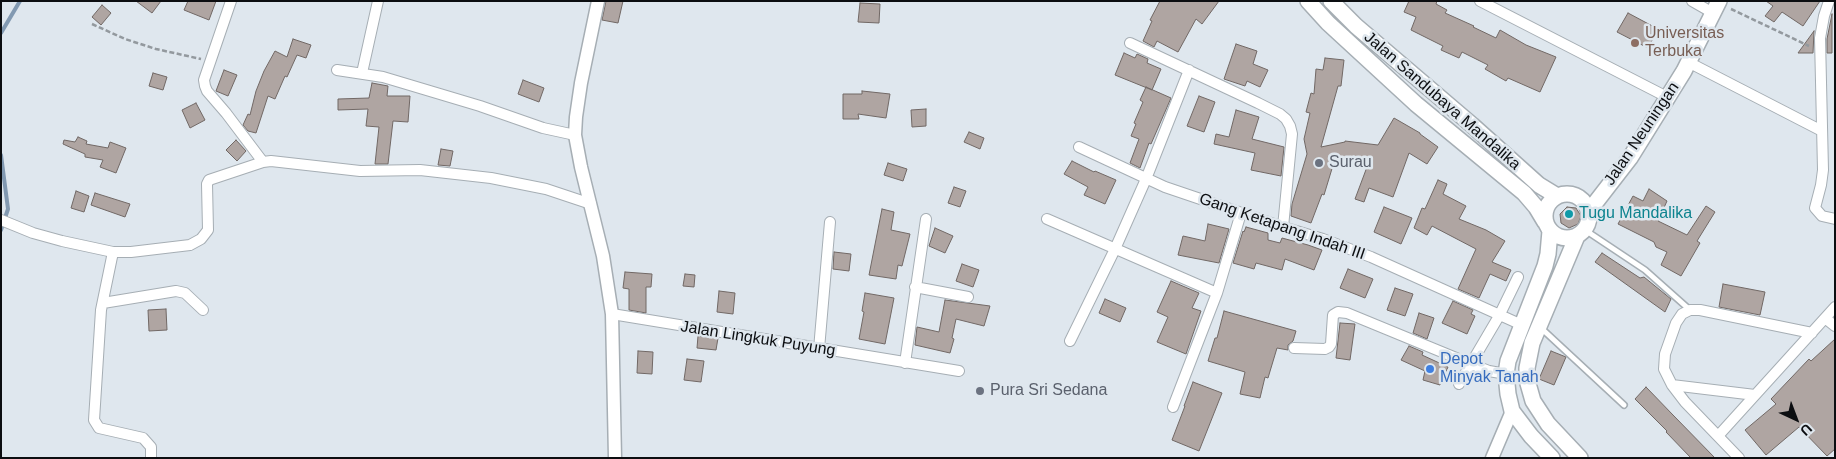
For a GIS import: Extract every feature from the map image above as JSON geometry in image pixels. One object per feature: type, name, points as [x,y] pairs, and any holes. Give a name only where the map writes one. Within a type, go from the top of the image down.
[{"type":"main road","points":[[1308,1],[1328,23],[1382,74],[1524,193],[1558,237],[1568,239],[1581,233]]},
{"type":"main road","name":"Jalan Sandubaya Mandalika","points":[[1331,1],[1356,26],[1472,125],[1538,185],[1557,196]]},
{"type":"main road","name":"Jalan Neuningan","points":[[1589,211],[1630,158],[1688,62],[1717,5]]},
{"type":"main road","points":[[1552,458],[1530,436],[1512,411],[1506,374],[1508,361],[1548,254],[1548,226],[1545,212],[1557,196],[1567,194],[1577,196],[1585,202],[1589,211],[1589,221],[1581,233],[1538,326],[1528,355],[1527,368],[1529,391],[1533,401],[1548,424],[1580,458]]},
{"type":"street","points":[[231,1],[204,80],[207,91],[263,162]]},
{"type":"street","points":[[362,73],[378,1]]},
{"type":"street","points":[[598,1],[580,83],[575,135],[603,256],[612,314],[615,458]]},
{"type":"street","points":[[1480,1],[1667,97]]},
{"type":"street","points":[[1692,1],[1717,5]]},
{"type":"street","points":[[1829,1],[1821,27],[1822,177],[1814,208],[1822,216],[1835,219]]},
{"type":"street","points":[[1130,43],[1280,114],[1289,122],[1292,138],[1283,227]]},
{"type":"street","points":[[1688,62],[1822,131]]},
{"type":"street","points":[[337,70],[383,77],[449,96],[543,128],[575,135]]},
{"type":"street","points":[[1070,341],[1115,249],[1146,179],[1189,70]]},
{"type":"street","name":"Gang Ketapang Indah III","points":[[1079,148],[1146,179],[1371,257],[1522,325]]},
{"type":"street","points":[[1,220],[62,241],[113,252],[131,252],[190,245],[201,239],[208,230],[207,184],[209,180],[263,162],[291,162],[360,171],[420,170],[491,178],[546,189],[591,204]]},
{"type":"street","points":[[1173,407],[1217,293],[1241,213]]},
{"type":"street","points":[[905,363],[926,219]]},
{"type":"street","points":[[1047,219],[1217,293]]},
{"type":"street","points":[[819,349],[830,222]]},
{"type":"street","points":[[113,252],[103,303],[94,420],[99,428],[143,438],[150,447],[151,458]]},
{"type":"street","points":[[1459,384],[1499,316],[1518,276]]},
{"type":"street","points":[[915,287],[968,297]]},
{"type":"street","points":[[103,303],[176,291],[185,292],[203,310]]},
{"type":"street","points":[[1718,436],[1835,307]]},
{"type":"street","points":[[1739,458],[1685,402],[1672,385],[1664,369],[1664,354],[1676,323],[1682,314],[1690,310],[1812,333]]},
{"type":"street","points":[[1294,348],[1325,349],[1329,347],[1331,344],[1333,315],[1338,312],[1346,313],[1489,371],[1506,374]]},
{"type":"street","name":"Jalan Lingkuk Puyung","points":[[612,314],[959,371]]},
{"type":"street","points":[[1825,318],[1835,326]]},
{"type":"street","points":[[1672,385],[1755,395]]},
{"type":"street","points":[[1492,458],[1512,411]]},
{"type":"lane","points":[[1581,233],[1645,270],[1690,310]]},
{"type":"lane","points":[[1538,326],[1624,405]]},
{"type":"path","points":[[1717,5],[1820,51]]},
{"type":"path","points":[[92,24],[125,39],[156,49],[210,61]]},
{"type":"building","points":[[136,1],[161,1],[152,13]]},
{"type":"building","points":[[188,1],[216,1],[209,20],[184,10]]},
{"type":"building","points":[[606,1],[623,1],[618,23],[602,20]]},
{"type":"building","points":[[1160,1],[1219,1],[1202,24],[1196,19],[1178,52],[1157,41],[1154,47],[1143,41],[1152,21],[1150,20]]},
{"type":"building","points":[[1409,1],[1437,1],[1436,4],[1447,10],[1445,13],[1496,38],[1500,30],[1526,45],[1556,57],[1540,92],[1508,78],[1506,81],[1485,69],[1488,65],[1462,52],[1459,58],[1441,50],[1443,46],[1411,30],[1416,17],[1404,12]]},
{"type":"building","points":[[1766,1],[1820,1],[1803,26],[1782,12],[1774,22],[1765,16],[1773,6]]},
{"type":"building","points":[[860,3],[880,4],[879,23],[858,22]]},
{"type":"building","points":[[102,5],[111,13],[101,25],[92,17]]},
{"type":"building","points":[[1628,13],[1658,29],[1648,48],[1617,32]]},
{"type":"building","points":[[1832,14],[1832,53],[1827,53],[1827,39]]},
{"type":"building","points":[[1814,31],[1813,53],[1798,53]]},
{"type":"building","points":[[293,39],[311,45],[306,58],[297,55],[275,99],[268,96],[256,133],[248,131],[243,125],[248,114],[250,115],[256,91],[264,71],[275,51],[287,57]]},
{"type":"building","points":[[1236,44],[1257,51],[1253,64],[1268,70],[1260,87],[1247,81],[1245,86],[1224,79]]},
{"type":"building","points":[[1124,53],[1135,58],[1137,54],[1148,59],[1147,63],[1161,69],[1152,90],[1115,75]]},
{"type":"building","points":[[1325,58],[1344,60],[1341,86],[1338,86],[1321,147],[1345,141],[1378,145],[1394,118],[1420,133],[1438,147],[1427,164],[1409,153],[1393,197],[1369,188],[1364,202],[1355,199],[1367,167],[1334,162],[1324,195],[1322,194],[1311,223],[1291,216],[1292,204],[1307,154],[1304,139],[1310,113],[1306,112],[1311,93],[1314,94],[1316,69],[1323,70]]},
{"type":"building","points":[[224,70],[237,75],[228,96],[216,91]]},
{"type":"building","points":[[153,73],[167,77],[163,90],[149,86]]},
{"type":"building","points":[[523,80],[544,88],[539,102],[518,94]]},
{"type":"building","points":[[372,83],[388,86],[387,96],[410,96],[408,122],[393,121],[388,164],[375,164],[379,127],[366,126],[368,109],[338,110],[338,99],[369,98]]},
{"type":"building","points":[[1146,87],[1171,98],[1151,144],[1149,143],[1140,168],[1130,163],[1139,139],[1131,136],[1143,102],[1140,100]]},
{"type":"building","points":[[862,91],[890,94],[886,118],[858,114],[859,119],[843,119],[843,94],[862,94]]},
{"type":"building","points":[[1199,96],[1215,102],[1204,132],[1187,126]]},
{"type":"building","points":[[196,103],[205,120],[190,128],[182,110]]},
{"type":"building","points":[[926,109],[926,126],[912,127],[911,110]]},
{"type":"building","points":[[1236,110],[1259,117],[1252,139],[1284,147],[1281,176],[1251,170],[1255,153],[1214,144],[1216,134],[1229,137]]},
{"type":"building","points":[[969,132],[984,138],[980,149],[964,142]]},
{"type":"building","points":[[78,137],[87,141],[86,144],[108,148],[110,142],[126,148],[116,173],[100,167],[103,160],[85,157],[85,154],[63,144],[64,140],[75,142]]},
{"type":"building","points":[[236,140],[246,151],[237,161],[226,150]]},
{"type":"building","points":[[441,149],[453,151],[450,166],[438,165]]},
{"type":"building","points":[[1072,161],[1116,180],[1105,204],[1084,195],[1088,187],[1064,174]]},
{"type":"building","points":[[888,163],[907,169],[903,181],[884,175]]},
{"type":"building","points":[[1438,180],[1447,184],[1443,194],[1466,206],[1459,219],[1486,230],[1505,241],[1492,262],[1511,270],[1506,281],[1490,274],[1479,298],[1458,289],[1476,249],[1432,226],[1427,235],[1414,228],[1422,208],[1425,209]]},
{"type":"building","points":[[954,187],[966,191],[960,207],[948,203]]},
{"type":"building","points":[[1649,189],[1667,201],[1658,221],[1687,235],[1706,206],[1715,212],[1697,241],[1700,243],[1681,276],[1661,265],[1667,252],[1656,247],[1654,242],[1618,224],[1633,196],[1643,201]]},
{"type":"building","points":[[76,191],[89,196],[84,212],[71,208]]},
{"type":"building","points":[[95,193],[130,204],[125,217],[91,205]]},
{"type":"building","points":[[1384,207],[1412,218],[1401,244],[1374,232]]},
{"type":"building","points":[[1567,207],[1576,208],[1581,216],[1578,224],[1569,228],[1561,223],[1560,214]]},
{"type":"building","points":[[882,209],[894,212],[891,230],[910,234],[902,266],[898,265],[896,279],[869,275]]},
{"type":"building","points":[[1208,224],[1229,229],[1219,263],[1178,255],[1183,236],[1205,241]]},
{"type":"building","points":[[1246,227],[1268,233],[1268,240],[1280,243],[1282,238],[1322,250],[1314,270],[1285,259],[1282,270],[1256,263],[1254,269],[1233,263]]},
{"type":"building","points":[[935,228],[953,236],[945,253],[929,246]]},
{"type":"building","points":[[834,252],[851,254],[849,271],[833,269]]},
{"type":"building","points":[[1602,253],[1640,278],[1644,277],[1671,299],[1665,312],[1595,262]]},
{"type":"building","points":[[962,264],[979,270],[973,287],[956,281]]},
{"type":"building","points":[[1348,269],[1373,279],[1365,298],[1340,288]]},
{"type":"building","points":[[625,272],[652,274],[651,287],[646,287],[646,313],[629,310],[629,289],[623,288]]},
{"type":"building","points":[[685,274],[695,275],[694,287],[683,286]]},
{"type":"building","points":[[1171,281],[1199,293],[1192,308],[1201,311],[1186,354],[1157,342],[1168,317],[1157,312]]},
{"type":"building","points":[[1723,284],[1765,292],[1760,315],[1719,307]]},
{"type":"building","points":[[1395,288],[1413,294],[1405,316],[1387,310]]},
{"type":"building","points":[[719,291],[735,293],[733,314],[717,312]]},
{"type":"building","points":[[865,293],[894,298],[885,344],[859,339]]},
{"type":"building","points":[[1105,299],[1126,308],[1120,322],[1099,313]]},
{"type":"building","points":[[945,300],[990,306],[984,326],[956,319],[952,338],[954,339],[950,353],[915,345],[917,327],[939,332]]},
{"type":"building","points":[[1453,301],[1473,310],[1471,314],[1475,316],[1467,334],[1442,323]]},
{"type":"building","points":[[166,309],[167,330],[149,331],[148,310]]},
{"type":"building","points":[[1224,311],[1296,331],[1293,341],[1288,345],[1288,350],[1277,348],[1268,378],[1265,377],[1260,398],[1240,394],[1245,372],[1208,361],[1215,338],[1217,338]]},
{"type":"building","points":[[1419,313],[1434,318],[1427,339],[1413,333]]},
{"type":"building","points":[[1340,323],[1355,324],[1350,360],[1336,358]]},
{"type":"building","points":[[698,336],[718,338],[716,350],[697,348]]},
{"type":"building","points":[[1835,339],[1835,449],[1827,456],[1799,427],[1766,455],[1745,430],[1776,404],[1771,399],[1809,359],[1811,361]]},
{"type":"building","points":[[1409,346],[1423,352],[1422,355],[1448,367],[1440,385],[1423,380],[1425,371],[1401,360]]},
{"type":"building","points":[[638,351],[653,352],[652,374],[637,373]]},
{"type":"building","points":[[1551,351],[1566,357],[1554,385],[1539,379]]},
{"type":"building","points":[[687,359],[704,361],[701,382],[684,380]]},
{"type":"building","points":[[1193,382],[1222,393],[1199,451],[1172,440]]},
{"type":"building","points":[[1646,387],[1715,458],[1691,458],[1635,399]]},
{"type":"waterway","points":[[1,33],[20,1]]},
{"type":"waterway","points":[[1,155],[8,209],[1,230]]},
{"type":"place","name":"Universitas Terbuka","points":[[1635,43]]},
{"type":"place","name":"Surau","points":[[1319,163]]},
{"type":"place","name":"Tugu Mandalika","points":[[1569,214]]},
{"type":"place","name":"Depot Minyak Tanah","points":[[1430,369]]},
{"type":"place","name":"Pura Sri Sedana","points":[[980,391]]}]
